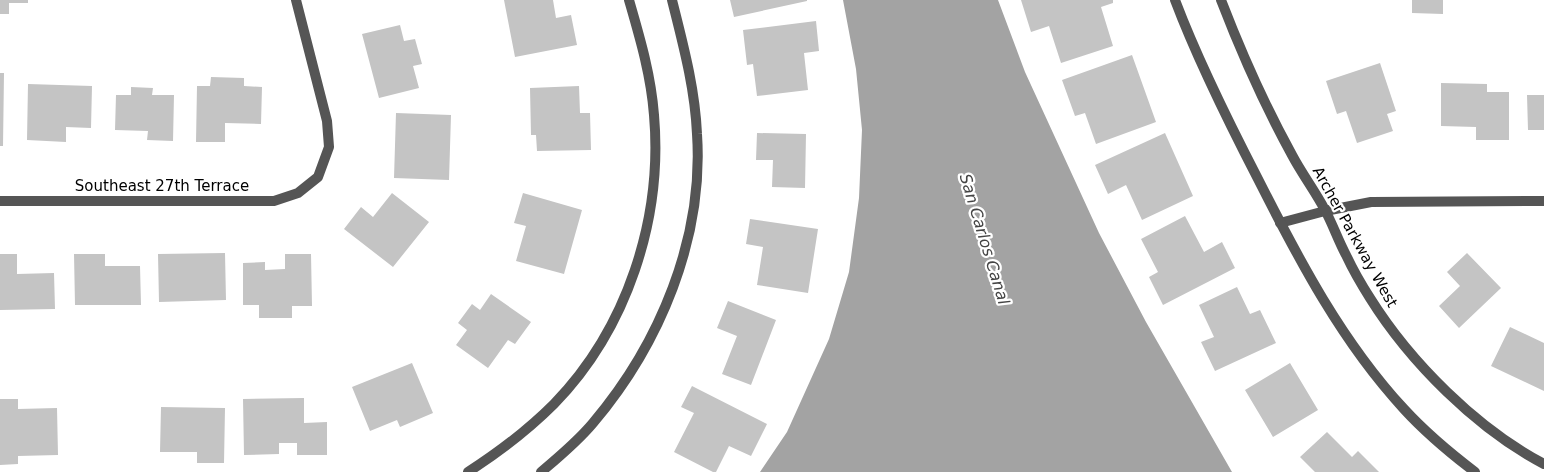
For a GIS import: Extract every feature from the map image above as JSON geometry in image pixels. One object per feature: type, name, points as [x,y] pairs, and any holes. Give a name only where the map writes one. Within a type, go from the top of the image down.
[{"type":"street","name":"Southeast 27th Terrace","points":[[0,201],[274,200],[298,193],[318,178],[329,147],[327,121],[296,0]]},
{"type":"street","points":[[468,472],[494,456],[526,431],[555,403],[581,373],[603,339],[622,303],[637,265],[647,226],[653,186],[654,115],[650,79],[629,0]]},
{"type":"street","points":[[541,472],[564,453],[592,424],[616,394],[637,363],[663,312],[682,258],[692,218],[697,177],[698,135],[686,53],[672,0]]},
{"type":"street","points":[[1175,0],[1228,120],[1280,222],[1330,312],[1364,362],[1403,409],[1475,472]]},
{"type":"street","name":"Archer Parkway West","points":[[1221,0],[1238,43],[1292,156],[1325,211],[1346,256],[1370,299],[1398,338],[1430,375],[1466,409],[1496,433],[1544,464]]},
{"type":"street","points":[[1280,222],[1372,202],[1544,201]]},
{"type":"water","name":"San Carlos Canal","points":[[843,0],[998,0],[1025,72],[1099,233],[1146,322],[1232,472],[760,472],[787,432],[829,339],[849,272],[859,198],[862,130],[856,69]]},
{"type":"building","points":[[0,0],[28,0],[28,3],[9,3],[9,14],[0,14]]},
{"type":"building","points":[[504,0],[553,0],[556,18],[571,15],[577,45],[515,57]]},
{"type":"building","points":[[730,0],[807,0],[807,1],[734,17]]},
{"type":"building","points":[[1021,0],[1113,0],[1113,3],[1101,7],[1113,46],[1061,63],[1049,26],[1031,32]]},
{"type":"building","points":[[1412,0],[1443,0],[1443,14],[1412,13]]},
{"type":"building","points":[[816,21],[819,51],[804,53],[808,90],[757,96],[753,64],[747,65],[743,30]]},
{"type":"building","points":[[400,25],[404,41],[415,39],[422,64],[413,66],[419,88],[379,98],[362,34]]},
{"type":"building","points":[[1132,55],[1156,122],[1096,144],[1085,113],[1075,116],[1062,80]]},
{"type":"building","points":[[1380,63],[1396,111],[1387,114],[1393,131],[1357,143],[1346,111],[1337,114],[1326,81]]},
{"type":"building","points":[[0,73],[4,73],[3,146],[0,146]]},
{"type":"building","points":[[211,77],[244,78],[244,86],[262,87],[261,124],[225,123],[225,142],[196,142],[197,86],[210,86]]},
{"type":"building","points":[[1441,83],[1487,84],[1487,92],[1509,92],[1509,140],[1476,140],[1476,127],[1441,126]]},
{"type":"building","points":[[28,84],[92,86],[91,128],[66,127],[66,142],[27,140]]},
{"type":"building","points":[[579,86],[580,113],[590,113],[591,150],[537,151],[536,135],[531,135],[530,88]]},
{"type":"building","points":[[131,87],[153,88],[152,95],[174,95],[173,141],[147,140],[148,131],[115,130],[116,95],[131,95]]},
{"type":"building","points":[[1527,95],[1544,95],[1544,130],[1528,130]]},
{"type":"building","points":[[396,113],[451,115],[449,180],[394,178]]},
{"type":"building","points":[[757,133],[806,134],[805,188],[772,187],[773,160],[756,160]]},
{"type":"building","points":[[1165,133],[1193,196],[1142,220],[1126,185],[1108,194],[1095,165]]},
{"type":"building","points":[[392,193],[429,222],[393,267],[344,229],[361,207],[373,217]]},
{"type":"building","points":[[523,193],[582,210],[564,274],[516,261],[526,226],[514,223]]},
{"type":"building","points":[[1185,216],[1204,252],[1222,242],[1235,268],[1163,305],[1149,277],[1158,272],[1141,239]]},
{"type":"building","points":[[750,219],[818,229],[808,293],[757,285],[763,247],[746,244]]},
{"type":"building","points":[[225,253],[226,300],[159,302],[158,254]]},
{"type":"building","points":[[1467,253],[1501,288],[1459,328],[1439,306],[1460,286],[1447,272]]},
{"type":"building","points":[[0,254],[17,254],[17,274],[54,273],[55,309],[0,310]]},
{"type":"building","points":[[74,254],[105,254],[105,266],[140,266],[141,305],[75,305]]},
{"type":"building","points":[[285,254],[311,254],[312,306],[292,306],[292,318],[259,318],[259,305],[243,305],[243,263],[265,262],[265,270],[285,269]]},
{"type":"building","points":[[1237,287],[1250,314],[1260,310],[1276,343],[1215,371],[1201,342],[1214,337],[1199,305]]},
{"type":"building","points":[[491,294],[531,322],[515,344],[508,340],[488,368],[456,345],[467,330],[458,323],[472,304],[480,310]]},
{"type":"building","points":[[728,301],[776,320],[751,385],[722,374],[737,336],[717,328]]},
{"type":"building","points":[[1510,327],[1544,343],[1544,391],[1491,366]]},
{"type":"building","points":[[412,363],[433,413],[400,427],[397,420],[370,431],[352,387]]},
{"type":"building","points":[[1290,363],[1318,410],[1273,437],[1245,390]]},
{"type":"building","points":[[692,386],[767,424],[751,456],[729,446],[716,472],[713,472],[674,452],[694,413],[681,407]]},
{"type":"building","points":[[304,398],[304,423],[327,422],[327,455],[297,455],[297,443],[279,443],[279,454],[244,455],[243,399]]},
{"type":"building","points":[[0,399],[18,399],[18,409],[57,408],[58,455],[18,456],[18,464],[0,465]]},
{"type":"building","points":[[161,407],[225,408],[224,463],[197,463],[197,452],[160,452]]},
{"type":"building","points":[[1327,432],[1352,457],[1358,451],[1379,472],[1315,472],[1300,457]]}]
